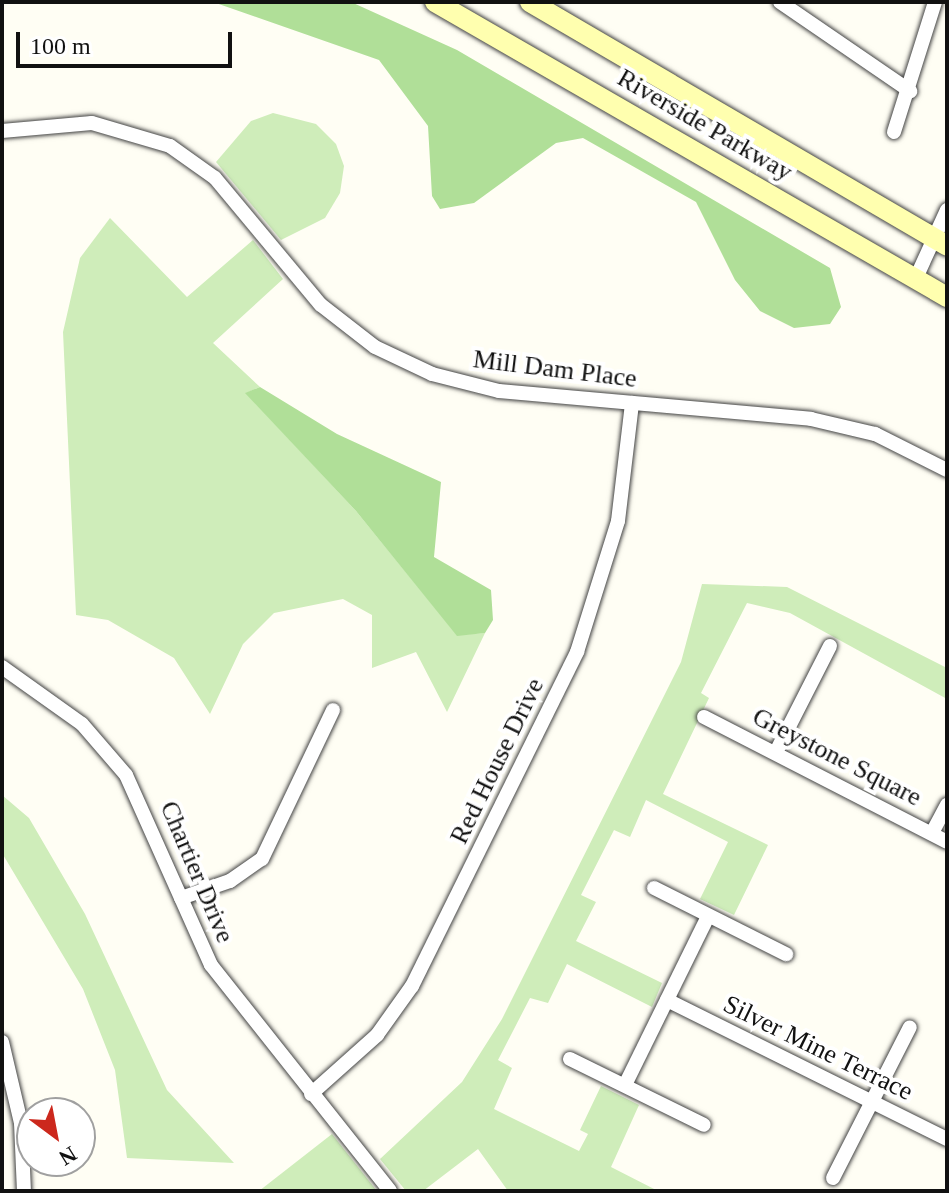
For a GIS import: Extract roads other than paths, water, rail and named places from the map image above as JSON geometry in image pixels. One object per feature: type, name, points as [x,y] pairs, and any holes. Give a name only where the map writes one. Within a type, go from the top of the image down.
[{"type":"main road","name":"Riverside Parkway","points":[[530,2],[941,242]]},
{"type":"main road","name":"Riverside Parkway","points":[[447,4],[947,297]]},
{"type":"street","points":[[780,2],[910,91]]},
{"type":"street","points":[[894,132],[910,91],[935,2]]},
{"type":"street","name":"Mill Dam Place","points":[[2,131],[92,123],[145,134],[215,178],[321,305],[400,361],[499,391],[843,425],[947,470]]},
{"type":"street","points":[[916,278],[941,242],[947,210]]},
{"type":"street","name":"Red House Drive","points":[[311,1094],[377,1035],[412,986],[577,652],[618,521],[632,403]]},
{"type":"street","points":[[776,752],[830,646]]},
{"type":"street","name":"Chartier Drive","points":[[2,667],[54,699],[106,748],[144,806],[181,898],[230,995],[390,1191]]},
{"type":"street","points":[[181,898],[230,881],[262,859],[333,710]]},
{"type":"street","name":"Greystone Square","points":[[704,717],[947,842]]},
{"type":"street","points":[[932,833],[947,805]]},
{"type":"street","points":[[654,888],[786,954]]},
{"type":"street","points":[[625,1085],[708,916]]},
{"type":"street","name":"Silver Mine Terrace","points":[[667,1000],[947,1139]]},
{"type":"street","points":[[833,1178],[910,1027]]},
{"type":"street","points":[[2,1042],[21,1123],[24,1191]]},
{"type":"street","points":[[570,1059],[704,1125]]}]
